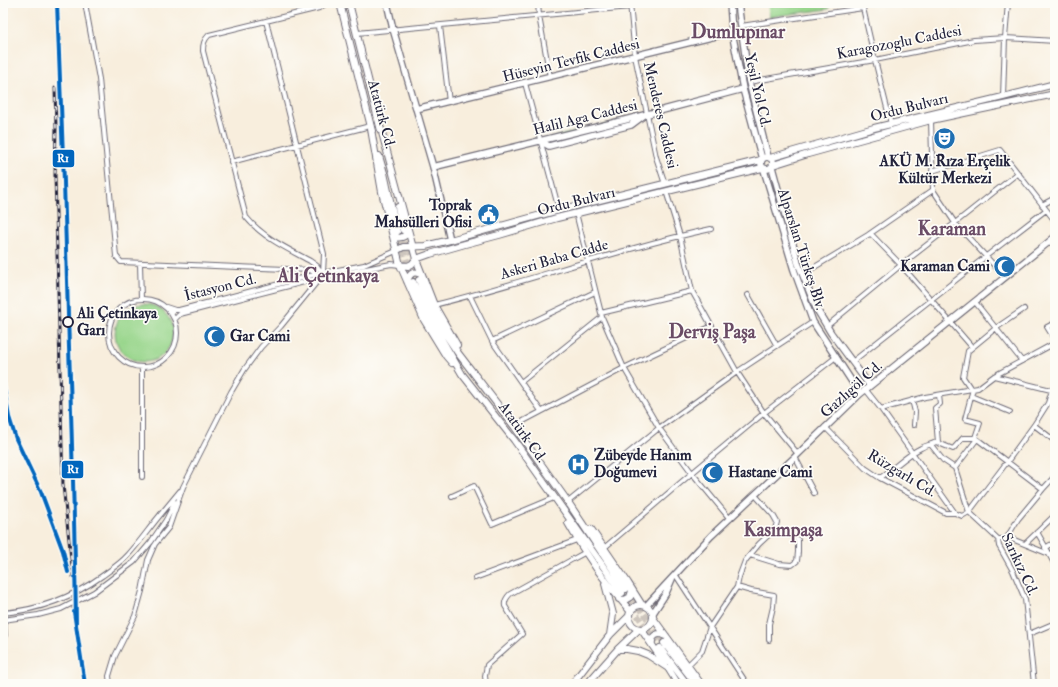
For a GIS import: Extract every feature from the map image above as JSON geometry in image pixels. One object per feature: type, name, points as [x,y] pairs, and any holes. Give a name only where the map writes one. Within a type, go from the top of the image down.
[{"type":"main road","name":"Atatürk Cd.","points":[[340,3],[371,128],[382,192],[400,232]]},
{"type":"main road","name":"Atatürk Cd.","points":[[349,3],[381,129],[400,232]]},
{"type":"main road","name":"Ordu Bulvarı","points":[[396,251],[403,247],[425,246],[450,240],[559,210],[765,159],[891,124],[1055,84]]},
{"type":"main road","name":"Ordu Bulvarı","points":[[400,265],[408,266],[416,259],[430,254],[499,236],[576,213],[763,169],[769,170],[772,166],[808,154],[931,120],[1055,94]]},
{"type":"main road","points":[[763,169],[760,164],[765,159],[772,161],[772,166]]},
{"type":"main road","points":[[400,232],[412,246],[416,259],[415,279]]},
{"type":"main road","points":[[400,232],[396,251],[400,265],[415,279],[434,305],[472,371]]},
{"type":"main road","name":"Atatürk Cd.","points":[[415,279],[440,326],[458,353],[514,426],[568,502],[625,593]]},
{"type":"main road","name":"Atatürk Cd.","points":[[415,279],[424,320],[446,356],[514,440],[554,498],[625,593]]},
{"type":"main road","points":[[554,498],[577,540],[602,575],[607,588],[613,614],[610,635]]},
{"type":"main road","points":[[568,502],[581,515],[628,583],[625,593],[630,619],[633,625],[640,629],[652,645],[677,683]]},
{"type":"main road","points":[[602,575],[625,593],[649,608],[666,636],[701,684]]},
{"type":"main road","points":[[572,684],[610,635],[635,607],[644,606]]},
{"type":"main road","points":[[587,684],[618,649],[640,629],[646,628],[652,624],[653,616]]},
{"type":"main road","points":[[652,645],[652,638],[656,635],[660,634],[666,636]]},
{"type":"main road","points":[[687,684],[662,646],[696,684]]},
{"type":"main road","points":[[618,649],[638,651],[648,655],[668,668]]},
{"type":"street","points":[[3,620],[38,615],[61,609],[94,592],[134,562],[151,542],[166,520],[231,392],[244,370],[320,278],[317,274],[310,270],[121,262],[116,256],[99,79],[85,3]]},
{"type":"street","points":[[322,273],[317,266],[310,261],[261,232],[252,225],[246,217],[204,60],[203,44],[205,38],[209,35],[319,8],[327,3]]},
{"type":"street","points":[[387,3],[393,30],[432,167],[450,240]]},
{"type":"street","points":[[538,3],[538,16],[550,77]]},
{"type":"street","name":"Yeşil Yol Cd.","points":[[730,3],[732,32],[743,89],[765,159]]},
{"type":"street","name":"Yeşil Yol Cd.","points":[[738,3],[749,82],[765,159]]},
{"type":"street","points":[[864,3],[863,8],[891,124]]},
{"type":"street","points":[[1003,97],[1008,3]]},
{"type":"street","points":[[357,33],[538,16],[630,5]]},
{"type":"street","name":"Menderes Caddesi","points":[[630,5],[635,56],[656,157],[665,184]]},
{"type":"street","points":[[741,26],[863,8]]},
{"type":"street","points":[[266,21],[324,254],[322,273]]},
{"type":"street","points":[[440,26],[449,102]]},
{"type":"street","name":"Hüseyin Tevfik Caddesi","points":[[416,109],[525,84],[732,32]]},
{"type":"street","name":"Karagozoglu Caddesi","points":[[749,82],[875,60],[974,40],[1005,38],[1055,41]]},
{"type":"street","points":[[525,84],[559,210]]},
{"type":"street","name":"Halil Aga Caddesi","points":[[432,167],[743,89]]},
{"type":"street","points":[[931,120],[933,190],[955,223],[1005,277]]},
{"type":"street","points":[[231,162],[371,128]]},
{"type":"street","points":[[932,170],[1000,150],[1055,221]]},
{"type":"street","name":"Alparslan Türkeş Blv.","points":[[772,166],[798,263],[816,308],[868,388]]},
{"type":"street","name":"Alparslan Türkeş Blv.","points":[[763,169],[794,270],[813,322],[860,394]]},
{"type":"street","points":[[827,326],[901,265],[1018,173]]},
{"type":"street","points":[[803,274],[871,234],[933,190]]},
{"type":"street","points":[[666,191],[680,236],[692,291],[737,372],[764,413],[797,455],[814,493]]},
{"type":"street","points":[[1042,205],[1055,198]]},
{"type":"street","points":[[852,362],[932,300],[985,256],[1046,210]]},
{"type":"street","points":[[576,213],[601,315],[624,368],[659,428],[692,473],[730,519]]},
{"type":"street","name":"Askeri Baba Cadde","points":[[434,305],[470,296],[587,261],[711,229]]},
{"type":"street","points":[[871,234],[901,265],[972,347]]},
{"type":"street","name":"Gazlıgöl Cd.","points":[[644,606],[711,536],[860,394],[1055,237]]},
{"type":"street","name":"İstasyon Cd.","points":[[166,307],[179,310],[317,274],[364,265],[396,251]]},
{"type":"street","points":[[140,263],[141,299]]},
{"type":"street","name":"İstasyon Cd.","points":[[175,319],[180,314],[320,278],[391,264],[400,265]]},
{"type":"street","points":[[521,382],[601,315],[692,291]]},
{"type":"street","points":[[492,341],[595,292]]},
{"type":"street","points":[[748,295],[777,346]]},
{"type":"street","points":[[470,296],[492,341],[541,411]]},
{"type":"street","points":[[141,299],[150,299],[166,307],[175,319],[177,330],[176,341],[172,352],[164,360],[154,365],[142,367],[121,359],[114,350],[110,339],[110,327],[113,316],[120,308],[130,301],[141,299]]},
{"type":"street","points":[[974,302],[1022,361]]},
{"type":"street","points":[[955,468],[976,438],[980,424],[966,419],[972,389],[963,377],[968,351],[1024,308]]},
{"type":"street","points":[[568,502],[659,428],[737,372],[813,322]]},
{"type":"street","points":[[1055,323],[1047,327],[1055,340]]},
{"type":"street","points":[[514,426],[624,368],[712,326]]},
{"type":"street","points":[[881,409],[924,397],[978,388],[994,376],[1055,343]]},
{"type":"street","points":[[604,548],[764,413],[836,357]]},
{"type":"street","points":[[142,367],[142,477]]},
{"type":"street","points":[[969,512],[1034,425],[1048,403],[1054,390],[994,376]]},
{"type":"street","points":[[868,388],[912,454],[955,513]]},
{"type":"street","points":[[938,442],[935,408],[940,404],[939,395]]},
{"type":"street","points":[[971,396],[1010,412]]},
{"type":"street","points":[[912,400],[915,412],[914,425]]},
{"type":"street","points":[[1034,425],[1055,441]]},
{"type":"street","name":"Rüzgarlı Cd.","points":[[825,427],[865,468],[880,478],[946,513],[955,513],[962,516],[969,512]]},
{"type":"street","points":[[880,478],[912,454],[936,442],[953,449],[963,438],[976,438],[1043,489]]},
{"type":"street","points":[[931,445],[943,460],[955,468],[969,512]]},
{"type":"street","points":[[1006,539],[1018,519],[1055,476]]},
{"type":"street","points":[[452,496],[474,486],[492,524],[554,498]]},
{"type":"street","points":[[3,613],[36,607],[58,600],[89,585],[114,568],[128,554],[183,487]]},
{"type":"street","points":[[110,684],[109,676],[115,656],[135,616],[148,560],[155,544],[169,527],[183,487]]},
{"type":"street","points":[[688,665],[702,651],[710,627],[737,587],[745,561],[775,529],[776,522],[773,515],[755,495]]},
{"type":"street","name":"Sarıkız Cd.","points":[[969,512],[998,539],[999,546],[1026,599],[1034,683]]},
{"type":"street","points":[[1025,544],[1055,515]]},
{"type":"street","points":[[750,555],[785,566],[792,566],[795,563],[798,552],[798,540],[792,535],[775,529]]},
{"type":"street","points":[[1037,532],[1054,562]]},
{"type":"street","points":[[998,539],[1012,539],[1049,554]]},
{"type":"street","points":[[475,578],[577,540]]},
{"type":"street","points":[[1046,548],[1055,542]]},
{"type":"street","points":[[486,684],[487,665],[522,634],[505,606],[504,603],[507,597],[522,587],[586,552]]},
{"type":"street","points":[[675,574],[747,684]]},
{"type":"street","name":"Gazlıgöl Cd.","points":[[653,616],[666,594],[675,574]]},
{"type":"street","points":[[737,587],[774,595],[768,640]]},
{"type":"street","points":[[3,605],[5,635],[3,638]]},
{"type":"street","points":[[1029,634],[1055,623]]},
{"type":"green space","points":[[768,3],[828,3],[829,9],[769,17]]},
{"type":"green space","points":[[625,120],[626,127],[550,145],[548,138]]},
{"type":"green space","points":[[144,304],[155,306],[165,312],[171,322],[173,333],[171,344],[165,354],[155,360],[144,362],[133,360],[123,354],[117,344],[115,333],[117,322],[123,312],[133,306]]},
{"type":"tunnel","points":[[404,232],[418,276]]},
{"type":"tunnel","points":[[398,233],[412,278]]},
{"type":"tunnel","points":[[629,592],[664,643]]},
{"type":"tunnel","points":[[622,593],[660,648]]},
{"type":"railway","points":[[55,88],[55,175],[63,485],[73,577]]},
{"type":"railway","points":[[63,140],[73,484]]},
{"type":"railway","points":[[73,607],[76,625]]},
{"type":"transit line","name":"R1","points":[[57,3],[67,261],[76,625]]},
{"type":"transit line","name":"R1","points":[[3,384],[9,417],[16,439],[41,492],[63,551],[68,572]]},
{"type":"transit line","name":"R1","points":[[74,612],[85,684]]},
{"type":"place","name":"AKÜ M. Rıza Erçelik Kültür Merkezi","points":[[945,138]]},
{"type":"place","name":"Toprak Mahsülleri Ofisi","points":[[488,214]]},
{"type":"place","name":"Karaman Cami","points":[[1005,266]]},
{"type":"place","name":"Ali Çetinkaya Garı","points":[[68,322]]},
{"type":"place","name":"Gar Cami","points":[[215,336]]},
{"type":"place","name":"Zübeyde Hanım Doğumevi","points":[[579,464]]},
{"type":"place","name":"Hastane Cami","points":[[712,472]]},
{"type":"district","name":"Dumlupınar","points":[[738,31]]},
{"type":"district","name":"Karaman","points":[[952,228]]},
{"type":"district","name":"Ali Çetinkaya","points":[[328,275]]},
{"type":"district","name":"Derviş Paşa","points":[[712,331]]},
{"type":"district","name":"Kasımpaşa","points":[[783,529]]}]
